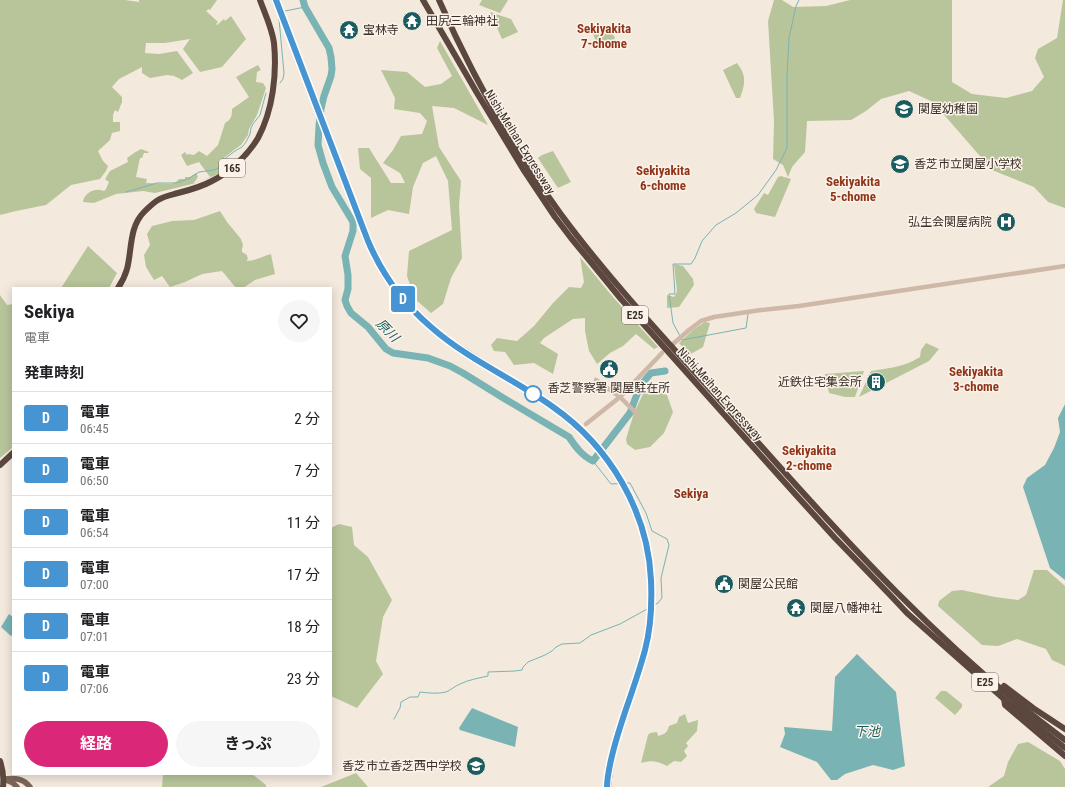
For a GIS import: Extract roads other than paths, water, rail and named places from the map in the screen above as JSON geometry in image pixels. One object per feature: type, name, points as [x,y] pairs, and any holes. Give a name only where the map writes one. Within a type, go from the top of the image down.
[{"type":"highway","name":"165","points":[[119,287],[127,268],[134,229],[143,213],[156,201],[162,198],[200,186],[223,175],[248,152],[258,138],[270,106],[275,70],[274,43],[260,0]]},
{"type":"highway","name":"Nishi-Meihan Expressway","points":[[423,0],[508,146],[543,199],[575,243],[617,294],[760,456],[835,538],[1004,699],[1065,748]]},
{"type":"highway","name":"Nishi-Meihan Expressway","points":[[439,0],[466,58],[488,99],[544,190],[576,234],[627,295],[894,595]]},
{"type":"highway","points":[[0,465],[12,454]]},
{"type":"highway","name":"Nishi-Meihan Expressway","points":[[909,610],[1039,721],[1065,740]]},
{"type":"highway","points":[[976,667],[980,667],[1033,708],[1065,729]]},
{"type":"highway","points":[[1004,699],[1005,705],[1065,756]]},
{"type":"highway","points":[[0,761],[4,779],[3,787]]},
{"type":"main road","points":[[4,779],[13,782],[17,787]]},
{"type":"main road","points":[[4,779],[18,779],[24,781],[30,787]]},
{"type":"street","points":[[673,344],[689,330],[702,322],[714,318],[1065,266]]},
{"type":"street","points":[[586,424],[620,397],[662,353]]},
{"type":"street","points":[[596,380],[620,397],[639,416]]},
{"type":"water","points":[[1065,404],[1065,580],[1050,568],[1023,487],[1027,478],[1045,465],[1054,448],[1060,432],[1058,418]]},
{"type":"water","points":[[9,614],[12,616],[11,636],[1,627]]},
{"type":"water","name":"下池","points":[[857,654],[896,692],[905,766],[893,770],[873,765],[845,774],[837,780],[831,780],[817,762],[780,747],[785,734],[784,727],[832,731],[835,677]]},
{"type":"water","points":[[472,708],[518,727],[515,747],[460,730],[459,728]]},
{"type":"waterway","name":"原川","points":[[303,0],[305,7],[329,48],[331,57],[331,76],[321,109],[318,145],[332,187],[353,222],[353,231],[345,256],[348,275],[348,289],[345,300],[351,313],[368,327],[386,349],[393,353],[428,358],[450,366],[463,373],[569,437],[582,454],[593,461],[630,413],[640,386],[651,373],[665,371]]},
{"type":"waterway","points":[[680,336],[673,323],[669,294],[675,294],[673,264],[691,264],[702,241],[716,225],[736,213],[758,195],[776,170],[787,148],[787,75],[789,38],[796,6],[799,0]]},
{"type":"waterway","points":[[280,83],[283,79],[284,73],[279,15],[285,11],[305,7]]},
{"type":"waterway","points":[[126,192],[157,183],[176,183],[188,179],[199,172],[214,170],[220,167],[227,157],[242,147],[246,142],[253,124],[260,115],[266,93]]},
{"type":"waterway","points":[[681,339],[746,328],[748,314]]},
{"type":"waterway","points":[[394,719],[400,708],[401,702],[410,697],[418,697],[420,692],[446,692],[463,683],[488,676],[488,672],[522,670],[528,662],[545,655],[556,647],[562,644],[580,643],[591,635],[620,624],[658,603],[662,598],[661,578],[669,545],[667,539],[652,531],[646,513],[630,483],[611,484],[593,461]]},
{"type":"railway","points":[[278,0],[365,231],[378,258],[397,288],[429,323],[448,338],[553,405],[582,428],[608,457],[634,502],[643,527],[653,578],[651,630],[646,656],[615,753],[610,787]]},
{"type":"train","name":"D","points":[[276,0],[357,215],[373,252],[390,283],[406,303],[432,328],[476,359],[553,407],[584,432],[617,473],[634,504],[648,554],[651,579],[651,606],[648,634],[644,651],[615,741],[607,779],[607,787]]},
{"type":"place","name":"田尻三輪神社","points":[[412,21]]},
{"type":"place","name":"宝林寺","points":[[349,30]]},
{"type":"place","name":"関屋幼稚園","points":[[904,109]]},
{"type":"place","name":"香芝市立関屋小学校","points":[[900,164]]},
{"type":"place","name":"弘生会関屋病院","points":[[1006,222]]},
{"type":"place","name":"香芝警察署 関屋駐在所","points":[[609,369]]},
{"type":"place","name":"近鉄住宅集会所","points":[[876,382]]},
{"type":"place","name":"関屋公民館","points":[[724,584]]},
{"type":"place","name":"関屋八幡神社","points":[[796,608]]},
{"type":"place","name":"香芝市立香芝西中学校","points":[[476,766]]},
{"type":"district","name":"Sekiyakita 7-chome","points":[[604,36]]},
{"type":"district","name":"Sekiyakita 6-chome","points":[[663,178]]},
{"type":"district","name":"Sekiyakita 5-chome","points":[[853,188]]},
{"type":"district","name":"Sekiyakita 3-chome","points":[[976,378]]},
{"type":"district","name":"Sekiyakita 2-chome","points":[[809,458]]},
{"type":"district","name":"Sekiya","points":[[691,493]]}]
